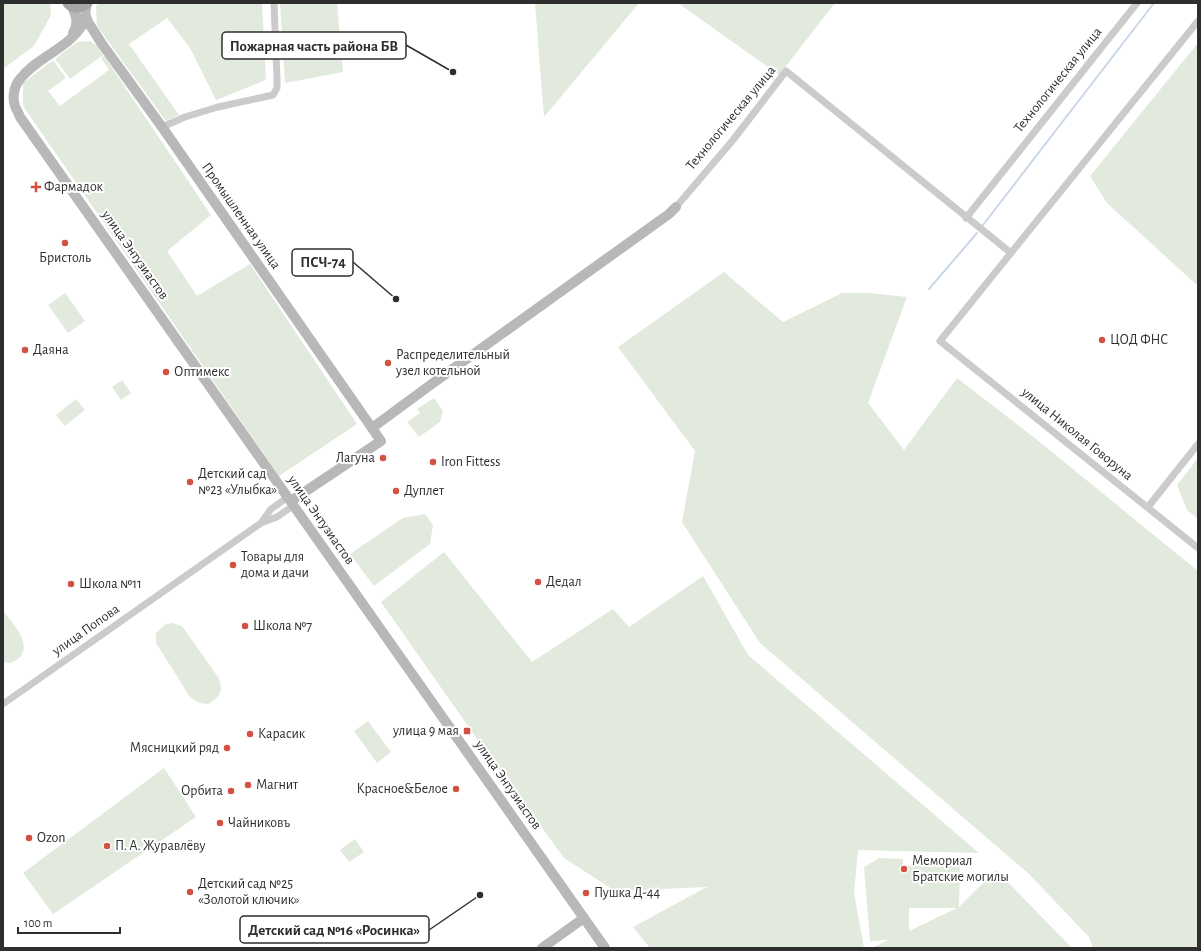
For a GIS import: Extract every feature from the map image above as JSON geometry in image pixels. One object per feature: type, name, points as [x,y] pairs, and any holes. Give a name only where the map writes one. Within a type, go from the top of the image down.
[{"type":"main road","points":[[70,5],[76,7],[87,3]]},
{"type":"street","name":"улица Энтузиастов","points":[[87,3],[86,16],[82,24],[71,38],[18,80],[14,90],[14,104],[20,117],[605,948]]},
{"type":"street","points":[[162,127],[185,117],[218,107],[273,94],[277,88],[274,3]]},
{"type":"street","name":"Технологическая улица","points":[[372,428],[669,214],[733,140],[786,71],[966,218],[1137,3]]},
{"type":"street","points":[[70,5],[77,18],[77,24],[71,38]]},
{"type":"street","name":"Промышленная улица","points":[[86,16],[88,22],[102,44],[162,127],[381,441],[291,501]]},
{"type":"street","points":[[966,218],[1011,254],[1198,20]]},
{"type":"street","name":"улица Николая Говоруна","points":[[1011,254],[940,341],[1198,548]]},
{"type":"street","points":[[1148,508],[1198,444]]},
{"type":"street","name":"улица Попова","points":[[3,704],[261,523],[277,517],[291,501]]},
{"type":"street","points":[[542,948],[584,918]]},
{"type":"shaded area","points":[[3,3],[50,3],[51,15],[34,46],[3,69]]},
{"type":"shaded area","points":[[98,3],[262,3],[266,80],[216,100],[190,48],[167,18],[129,44],[179,115],[166,121],[97,26],[96,7]]},
{"type":"shaded area","points":[[280,3],[337,3],[343,72],[285,83]]},
{"type":"shaded area","points":[[535,3],[639,3],[544,117]]},
{"type":"shaded area","points":[[678,3],[835,3],[779,75]]},
{"type":"shaded area","points":[[90,41],[96,45],[103,55],[70,79],[55,59],[77,42]]},
{"type":"shaded area","points":[[1198,43],[1198,286],[1107,203],[1090,176]]},
{"type":"shaded area","points":[[104,56],[211,215],[167,251],[197,296],[250,264],[357,424],[279,476],[23,106],[23,83],[53,60],[66,78],[48,91],[60,106],[109,70],[101,58]]},
{"type":"shaded area","points":[[724,272],[783,322],[842,293],[870,293],[907,297],[868,403],[904,450],[957,378],[1036,439],[1198,571],[1198,948],[1093,948],[1089,937],[1028,873],[760,643],[682,522],[695,451],[618,347]]},
{"type":"shaded area","points":[[65,293],[85,321],[68,333],[48,305]]},
{"type":"shaded area","points":[[122,380],[131,393],[121,400],[112,387]]},
{"type":"shaded area","points":[[434,398],[443,411],[440,422],[419,437],[407,422],[420,413],[417,409]]},
{"type":"shaded area","points":[[76,399],[85,410],[65,426],[56,415]]},
{"type":"shaded area","points":[[1198,458],[1198,519],[1187,510],[1177,485]]},
{"type":"shaded area","points":[[425,514],[433,525],[430,544],[374,586],[350,554],[403,518]]},
{"type":"shaded area","points":[[444,552],[532,662],[613,609],[629,627],[703,576],[748,655],[979,853],[858,850],[854,893],[864,948],[650,948],[633,927],[707,887],[615,891],[564,858],[475,736],[381,602]]},
{"type":"shaded area","points":[[3,611],[19,632],[24,644],[21,656],[11,663],[3,662]]},
{"type":"shaded area","points":[[172,623],[182,626],[218,677],[221,686],[220,693],[208,704],[199,703],[190,697],[156,643],[156,633],[166,624]]},
{"type":"shaded area","points":[[368,721],[391,752],[377,763],[354,731]]},
{"type":"shaded area","points":[[164,768],[196,817],[53,914],[23,873]]},
{"type":"shaded area","points":[[355,839],[364,852],[349,862],[340,850]]},
{"type":"shaded area","points":[[879,858],[903,859],[903,866],[960,865],[959,907],[996,870],[1072,948],[872,948],[888,940],[870,941],[864,867]],"holes":[[[909,908],[957,908],[909,931]]]},
{"type":"waterway","points":[[983,225],[1154,3]]},
{"type":"waterway","points":[[929,289],[977,233]]},
{"type":"place","name":"Пожарная часть района БВ","points":[[453,72]]},
{"type":"place","name":"Фармадок","points":[[36,187]]},
{"type":"place","name":"Бристоль","points":[[65,243]]},
{"type":"place","name":"ПСЧ-74","points":[[396,299]]},
{"type":"place","name":"ЦОД ФНС","points":[[1102,340]]},
{"type":"place","name":"Даяна","points":[[25,350]]},
{"type":"place","name":"Распределительный узел котельной","points":[[388,363]]},
{"type":"place","name":"Оптимекс","points":[[166,372]]},
{"type":"place","name":"Лагуна","points":[[383,458]]},
{"type":"place","name":"Iron Fittess","points":[[433,462]]},
{"type":"place","name":"Детский сад №23 «Улыбка»","points":[[190,482]]},
{"type":"place","name":"Дуплет","points":[[396,491]]},
{"type":"place","name":"Товары для дома и дачи","points":[[233,565]]},
{"type":"place","name":"Дедал","points":[[538,582]]},
{"type":"place","name":"Школа №11","points":[[71,584]]},
{"type":"place","name":"Школа №7","points":[[245,626]]},
{"type":"place","name":"улица 9 мая","points":[[467,731]]},
{"type":"place","name":"Карасик","points":[[250,734]]},
{"type":"place","name":"Мясницкий ряд","points":[[227,748]]},
{"type":"place","name":"Магнит","points":[[248,785]]},
{"type":"place","name":"Красное&Белое","points":[[456,789]]},
{"type":"place","name":"Орбита","points":[[231,791]]},
{"type":"place","name":"Чайниковъ","points":[[220,823]]},
{"type":"place","name":"Ozon","points":[[29,838]]},
{"type":"place","name":"П. А. Журавлёву","points":[[107,846]]},
{"type":"place","name":"Мемориал Братские могилы","points":[[904,869]]},
{"type":"place","name":"Детский сад №25 «Золотой ключик»","points":[[190,892]]},
{"type":"place","name":"Пушка Д-44","points":[[586,893]]},
{"type":"place","name":"Детский сад №16 «Росинка»","points":[[480,895]]}]
